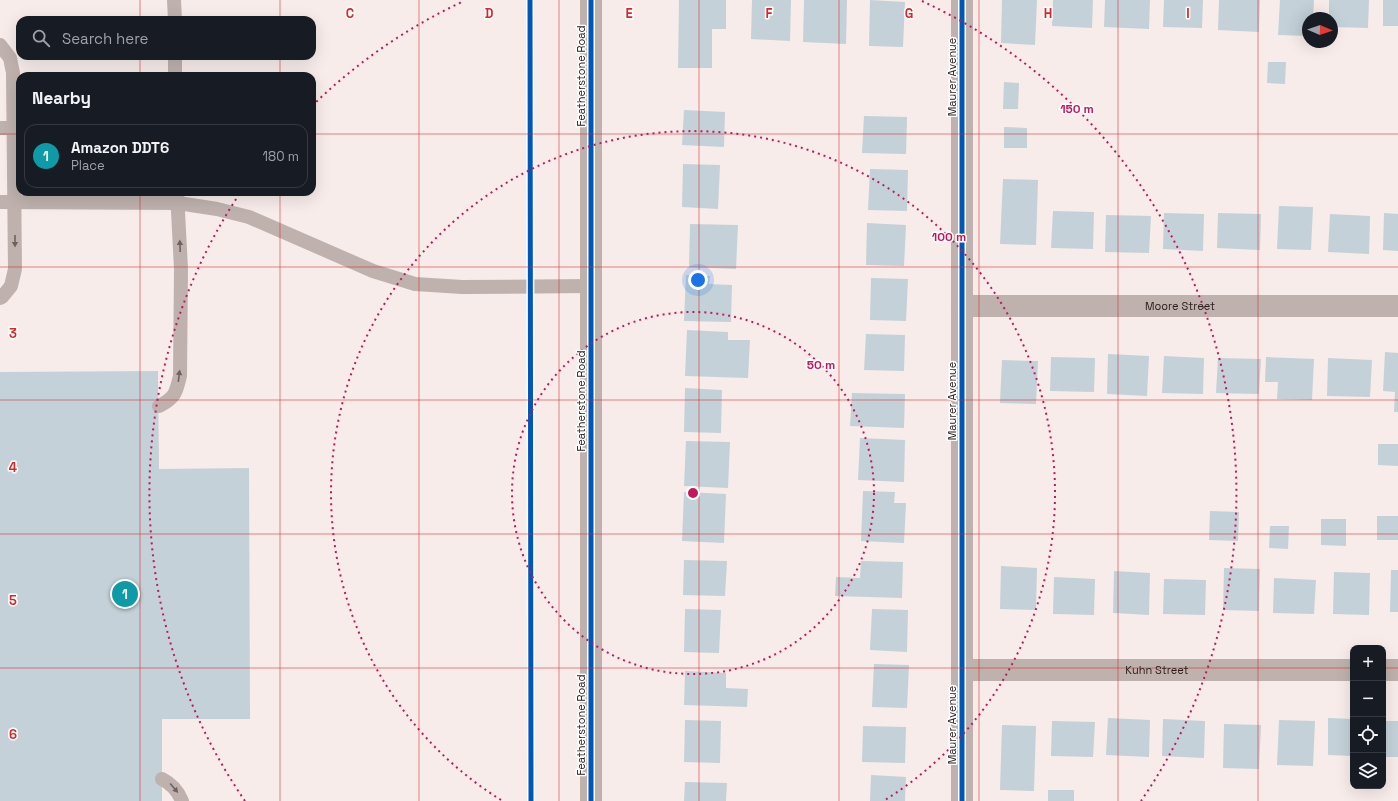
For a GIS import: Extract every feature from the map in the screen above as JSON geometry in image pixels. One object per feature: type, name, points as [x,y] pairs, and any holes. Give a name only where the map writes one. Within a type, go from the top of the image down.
[{"type":"street","name":"Featherstone Road","points":[[591,0],[591,801]]},
{"type":"street","name":"Maurer Avenue","points":[[962,0],[962,801]]},
{"type":"street","name":"Moore Street","points":[[962,306],[1398,306]]},
{"type":"street","name":"Kuhn Street","points":[[962,670],[1350,670]]},
{"type":"street","points":[[1386,670],[1398,670]]},
{"type":"lane","points":[[174,0],[174,16]]},
{"type":"lane","points":[[0,44],[10,58],[13,73],[7,128],[14,202],[15,269],[11,286],[0,298]]},
{"type":"lane","points":[[175,60],[175,72]]},
{"type":"lane","points":[[0,202],[178,197],[249,218],[373,271],[416,284],[462,287],[591,286]]},
{"type":"lane","points":[[159,406],[170,401],[177,389],[180,376],[181,269],[178,197]]},
{"type":"lane","points":[[162,779],[171,784],[180,795],[182,801]]},
{"type":"building","points":[[679,0],[726,0],[726,29],[712,29],[712,68],[678,68]]},
{"type":"building","points":[[752,0],[791,0],[790,41],[751,39]]},
{"type":"building","points":[[804,0],[847,0],[846,44],[803,42]]},
{"type":"building","points":[[870,0],[905,2],[903,47],[869,46]]},
{"type":"building","points":[[1002,0],[1037,0],[1035,45],[1001,43]]},
{"type":"building","points":[[1053,0],[1093,0],[1092,28],[1052,26]]},
{"type":"building","points":[[1105,0],[1150,0],[1149,29],[1104,27]]},
{"type":"building","points":[[1164,0],[1203,0],[1202,28],[1163,27]]},
{"type":"building","points":[[1219,0],[1260,0],[1259,32],[1218,30]]},
{"type":"building","points":[[1280,0],[1314,0],[1313,12],[1302,12],[1302,36],[1278,35]]},
{"type":"building","points":[[1329,0],[1369,0],[1368,28],[1338,27],[1338,12],[1329,12]]},
{"type":"building","points":[[1383,0],[1398,0],[1398,26],[1383,26]]},
{"type":"building","points":[[1268,62],[1286,62],[1285,84],[1267,83]]},
{"type":"building","points":[[1004,82],[1019,83],[1018,109],[1003,109]]},
{"type":"building","points":[[684,110],[725,112],[724,147],[682,145]]},
{"type":"building","points":[[864,116],[907,117],[906,154],[862,153]]},
{"type":"building","points":[[1004,127],[1027,128],[1027,148],[1004,148]]},
{"type":"building","points":[[683,164],[720,165],[718,209],[682,207]]},
{"type":"building","points":[[870,169],[908,170],[907,211],[868,210]]},
{"type":"building","points":[[1003,179],[1038,180],[1036,245],[1000,244]]},
{"type":"building","points":[[1279,206],[1313,207],[1311,250],[1277,249]]},
{"type":"building","points":[[1053,211],[1094,212],[1093,249],[1051,248]]},
{"type":"building","points":[[1164,213],[1204,214],[1203,251],[1163,249]]},
{"type":"building","points":[[1218,213],[1261,214],[1260,250],[1217,248]]},
{"type":"building","points":[[1384,213],[1398,214],[1398,251],[1383,250]]},
{"type":"building","points":[[1330,214],[1370,216],[1369,254],[1328,252]]},
{"type":"building","points":[[1106,215],[1151,216],[1149,253],[1105,252]]},
{"type":"building","points":[[867,223],[906,225],[904,266],[866,265]]},
{"type":"building","points":[[690,224],[738,225],[736,269],[689,267]]},
{"type":"building","points":[[686,275],[710,276],[709,284],[732,285],[731,322],[684,321]]},
{"type":"building","points":[[871,278],[908,279],[906,321],[870,320]]},
{"type":"building","points":[[687,330],[728,332],[728,340],[750,340],[748,378],[685,376]]},
{"type":"building","points":[[866,334],[905,335],[904,371],[864,370]]},
{"type":"building","points":[[1385,352],[1398,353],[1398,412],[1394,412],[1395,392],[1383,391]]},
{"type":"building","points":[[1108,354],[1149,356],[1147,396],[1107,394]]},
{"type":"building","points":[[1164,356],[1204,358],[1203,394],[1162,393]]},
{"type":"building","points":[[1051,357],[1095,358],[1094,392],[1050,391]]},
{"type":"building","points":[[1266,357],[1314,359],[1312,400],[1277,399],[1278,382],[1265,382]]},
{"type":"building","points":[[1218,358],[1261,359],[1259,394],[1216,393]]},
{"type":"building","points":[[1328,358],[1372,360],[1370,397],[1327,396]]},
{"type":"building","points":[[1002,360],[1038,361],[1036,404],[1000,403]]},
{"type":"building","points":[[158,371],[159,469],[249,468],[250,719],[162,719],[162,801],[0,801],[0,372]]},
{"type":"building","points":[[685,388],[722,390],[721,433],[684,432]]},
{"type":"building","points":[[852,393],[905,394],[904,428],[850,426]]},
{"type":"building","points":[[860,438],[905,440],[904,482],[858,480]]},
{"type":"building","points":[[686,441],[730,442],[728,488],[684,486]]},
{"type":"building","points":[[1378,444],[1398,444],[1398,466],[1378,465]]},
{"type":"building","points":[[863,491],[895,492],[894,503],[906,503],[904,543],[861,541]]},
{"type":"building","points":[[684,492],[726,494],[724,543],[682,541]]},
{"type":"building","points":[[1210,511],[1239,512],[1238,541],[1209,540]]},
{"type":"building","points":[[1377,516],[1398,516],[1398,540],[1377,540]]},
{"type":"building","points":[[1321,519],[1346,519],[1346,546],[1321,545]]},
{"type":"building","points":[[1270,526],[1289,526],[1288,549],[1269,548]]},
{"type":"building","points":[[684,560],[727,561],[725,596],[683,595]]},
{"type":"building","points":[[861,561],[903,562],[902,598],[835,596],[836,577],[860,578]]},
{"type":"building","points":[[1001,566],[1037,568],[1036,610],[1000,609]]},
{"type":"building","points":[[1224,568],[1260,569],[1259,611],[1223,610]]},
{"type":"building","points":[[1391,570],[1398,570],[1398,612],[1390,612]]},
{"type":"building","points":[[1114,571],[1150,573],[1149,615],[1113,613]]},
{"type":"building","points":[[1334,572],[1370,573],[1369,615],[1333,614]]},
{"type":"building","points":[[1054,577],[1095,579],[1094,615],[1053,614]]},
{"type":"building","points":[[1274,578],[1316,580],[1314,614],[1273,613]]},
{"type":"building","points":[[1164,579],[1206,580],[1205,615],[1163,614]]},
{"type":"building","points":[[685,609],[721,610],[719,653],[684,652]]},
{"type":"building","points":[[872,609],[908,610],[907,652],[870,650]]},
{"type":"building","points":[[874,664],[909,665],[907,708],[872,707]]},
{"type":"building","points":[[685,671],[726,673],[726,688],[748,689],[747,707],[684,705]]},
{"type":"building","points":[[1108,718],[1150,720],[1149,757],[1106,755]]},
{"type":"building","points":[[1328,718],[1350,719],[1350,756],[1328,755]]},
{"type":"building","points":[[1163,719],[1205,721],[1204,758],[1162,756]]},
{"type":"building","points":[[685,720],[721,721],[720,763],[684,762]]},
{"type":"building","points":[[1279,720],[1315,721],[1313,766],[1277,765]]},
{"type":"building","points":[[1052,721],[1095,722],[1093,757],[1051,756]]},
{"type":"building","points":[[1386,721],[1398,721],[1398,757],[1386,757]]},
{"type":"building","points":[[1224,724],[1261,725],[1259,769],[1223,768]]},
{"type":"building","points":[[1002,725],[1036,726],[1034,791],[1000,790]]},
{"type":"building","points":[[863,726],[906,727],[905,763],[862,762]]},
{"type":"building","points":[[871,775],[906,777],[905,801],[870,801]]},
{"type":"building","points":[[685,782],[727,783],[726,801],[684,801]]},
{"type":"building","points":[[1048,790],[1074,790],[1074,801],[1048,801]]},
{"type":"cycle path","points":[[530,0],[531,801]]},
{"type":"cycle path","points":[[591,0],[591,801]]},
{"type":"cycle path","points":[[962,0],[962,801]]},
{"type":"place","name":"Amazon DDT6","points":[[125,594]]}]
